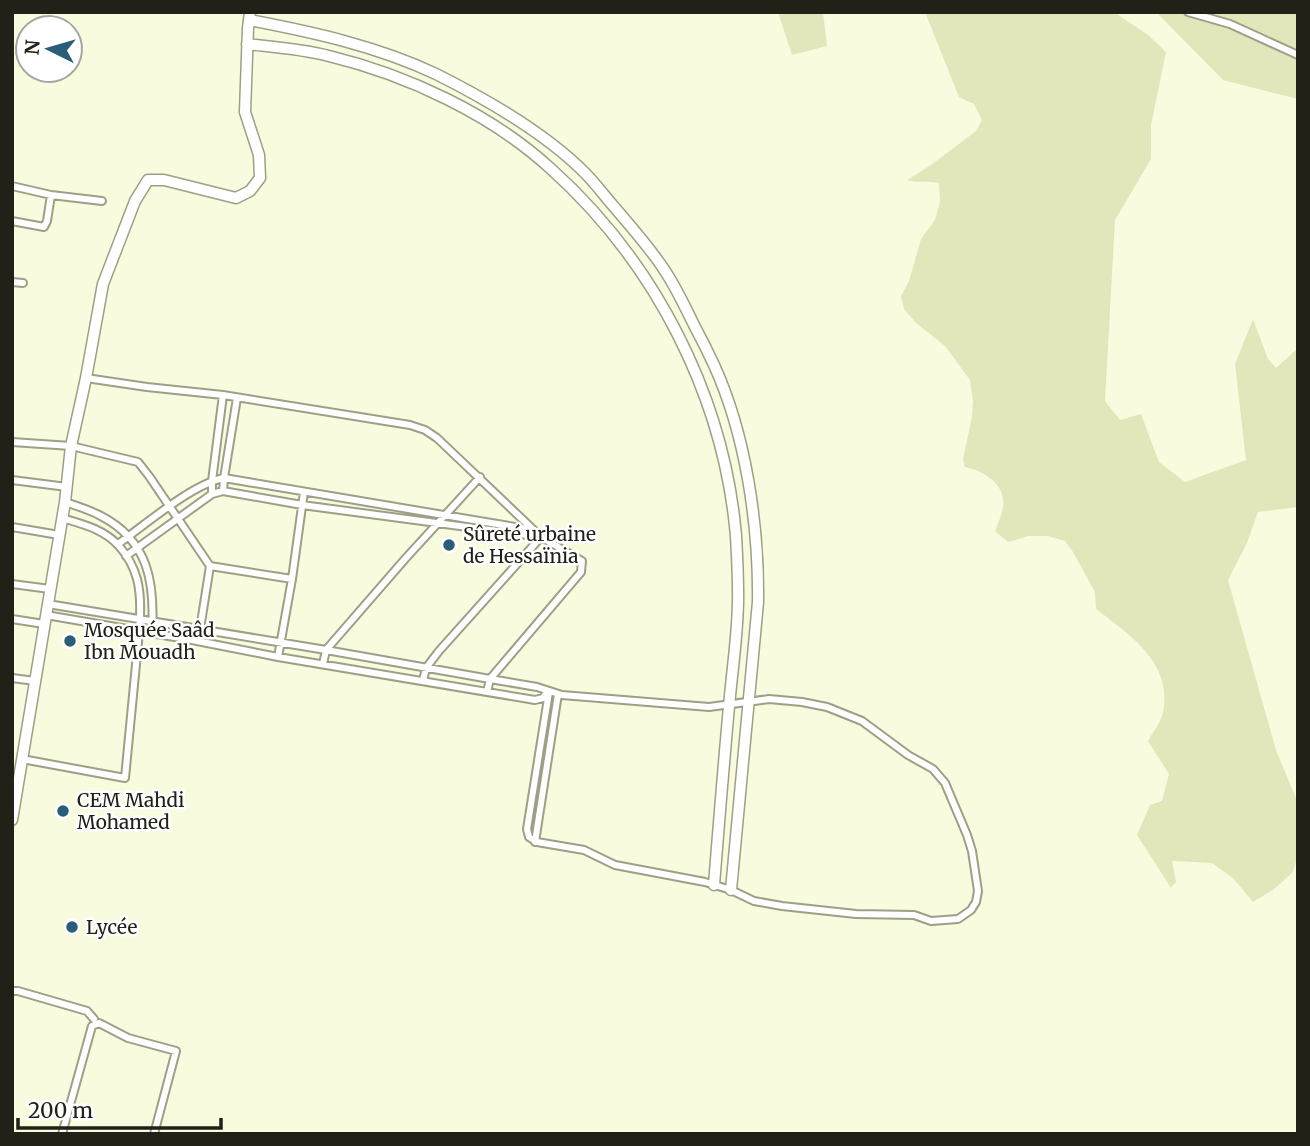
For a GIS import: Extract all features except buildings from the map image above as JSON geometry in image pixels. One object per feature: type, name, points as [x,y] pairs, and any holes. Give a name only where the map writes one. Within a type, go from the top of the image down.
[{"type":"street","points":[[1188,12],[1230,24],[1298,55]]},
{"type":"street","points":[[12,819],[65,502],[71,446],[103,284],[135,201],[148,180],[163,180],[236,198],[250,191],[260,178],[259,155],[245,112],[249,16],[386,54],[435,74],[497,107],[547,141],[585,173],[665,271],[715,367],[733,419],[756,526],[758,602],[731,890]]},
{"type":"street","points":[[247,44],[327,55],[371,68],[463,107],[509,136],[549,166],[586,202],[623,245],[683,344],[717,434],[730,488],[736,537],[738,593],[714,885]]},
{"type":"street","points":[[12,186],[51,195],[103,201]]},
{"type":"street","points":[[12,221],[44,227],[51,195]]},
{"type":"street","points":[[12,282],[23,284]]},
{"type":"street","points":[[86,378],[223,395],[410,425],[425,430],[480,477],[533,533]]},
{"type":"street","points":[[212,494],[223,395]]},
{"type":"street","points":[[223,491],[237,398]]},
{"type":"street","points":[[12,442],[71,446],[138,462],[211,566],[200,629],[192,640]]},
{"type":"street","points":[[323,664],[326,650],[480,477]]},
{"type":"street","points":[[117,544],[170,507],[212,481],[223,478],[445,515],[533,533],[582,561],[581,572],[490,679],[487,692]]},
{"type":"street","points":[[12,480],[67,487]]},
{"type":"street","points":[[126,555],[212,494],[223,491],[302,505],[533,533]]},
{"type":"street","points":[[278,657],[304,492]]},
{"type":"street","points":[[65,502],[98,514],[129,536],[138,547],[149,574],[152,633]]},
{"type":"street","points":[[22,759],[125,778],[139,631],[137,577],[126,555],[106,535],[90,526],[62,518]]},
{"type":"street","points":[[12,527],[59,535]]},
{"type":"street","points":[[423,681],[426,668],[439,651],[541,537]]},
{"type":"street","points":[[211,566],[292,579]]},
{"type":"street","points":[[12,584],[50,589]]},
{"type":"street","points":[[46,614],[278,657],[538,700],[548,692]]},
{"type":"street","points":[[12,619],[46,614],[153,621],[537,687],[558,694],[701,707],[729,706],[769,699],[789,700],[839,711],[862,720],[908,755],[933,769],[945,783],[967,835],[976,866],[978,891],[974,906],[963,917],[932,920],[914,915],[856,914],[782,906],[754,901],[714,885],[621,866],[583,850],[535,842],[527,832],[548,692]]},
{"type":"street","points":[[12,678],[35,681]]},
{"type":"street","points":[[535,842],[558,694]]},
{"type":"street","points":[[538,758],[548,760]]},
{"type":"street","points":[[12,991],[87,1011],[94,1019]]},
{"type":"street","points":[[62,1134],[92,1026],[99,1023],[128,1038],[176,1051],[154,1134]]},
{"type":"green space","points":[[778,12],[823,12],[827,46],[792,55]]},
{"type":"green space","points":[[925,12],[1114,12],[1148,35],[1166,52],[1151,125],[1151,159],[1115,220],[1105,401],[1120,420],[1141,414],[1159,462],[1185,482],[1246,460],[1235,364],[1253,319],[1268,359],[1276,368],[1298,348],[1298,507],[1258,512],[1247,543],[1228,580],[1276,750],[1298,803],[1298,855],[1293,872],[1273,890],[1253,902],[1233,878],[1212,863],[1172,861],[1176,882],[1171,888],[1137,835],[1150,805],[1162,801],[1169,774],[1148,741],[1163,712],[1162,679],[1146,652],[1135,640],[1096,609],[1095,592],[1065,541],[1048,536],[1029,536],[1008,542],[995,531],[1003,506],[1001,492],[994,481],[965,467],[963,459],[972,417],[970,380],[945,346],[916,323],[904,309],[901,296],[909,281],[921,239],[935,220],[940,202],[939,183],[907,180],[976,131],[982,120],[974,104],[959,97]]},
{"type":"green space","points":[[1156,12],[1298,12],[1298,99],[1223,80]]},
{"type":"place","name":"Sûreté urbaine de Hessaïnia","points":[[449,545]]},
{"type":"place","name":"Mosquée Saâd Ibn Mouadh","points":[[70,641]]},
{"type":"place","name":"CEM Mahdi Mohamed","points":[[63,811]]},
{"type":"place","name":"Lycée","points":[[72,927]]}]
